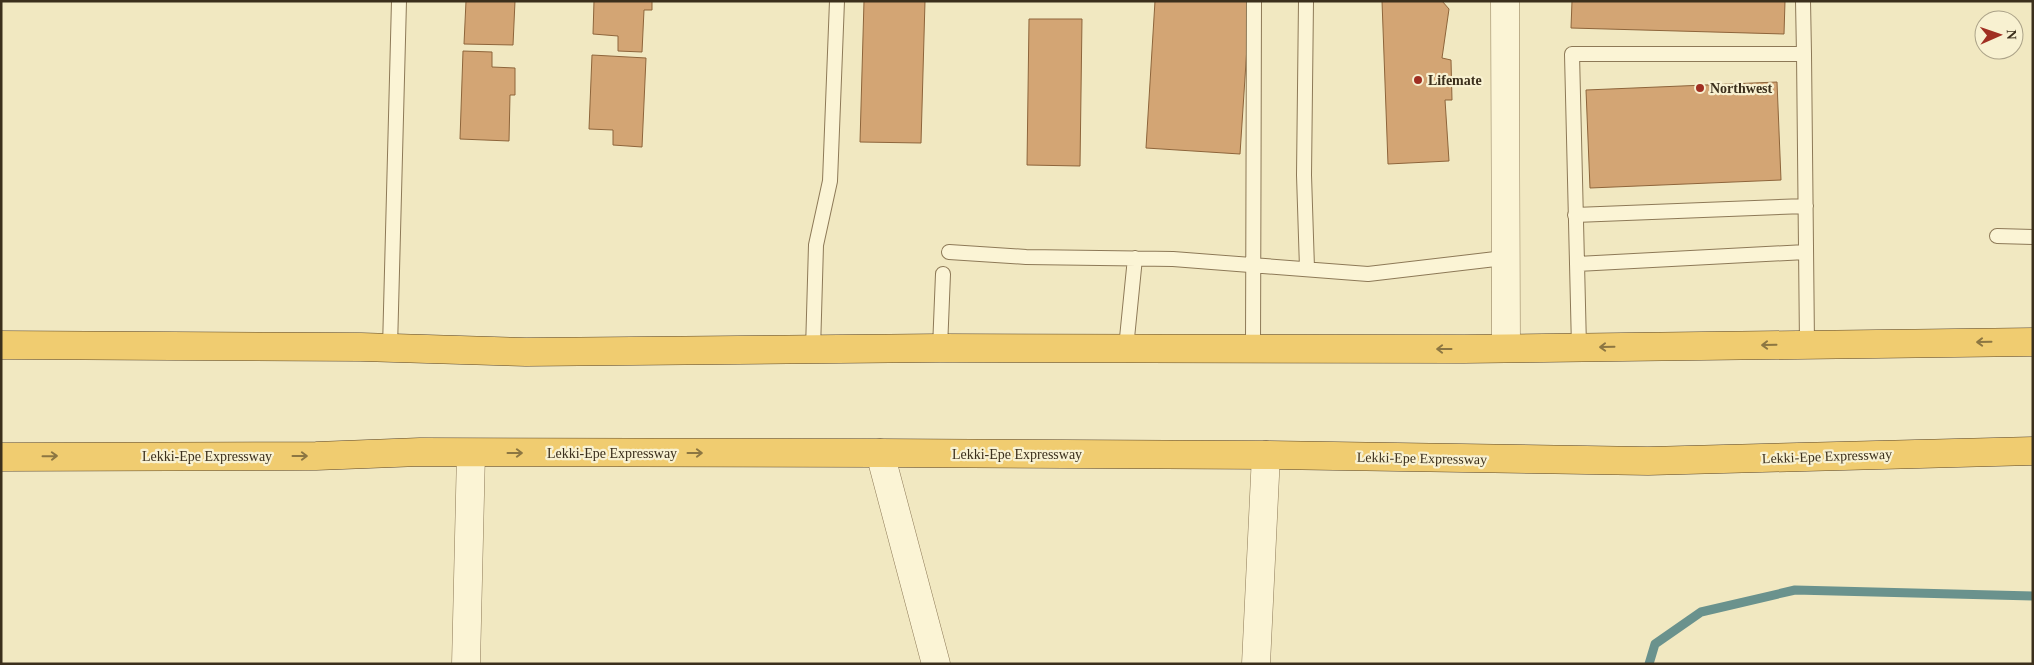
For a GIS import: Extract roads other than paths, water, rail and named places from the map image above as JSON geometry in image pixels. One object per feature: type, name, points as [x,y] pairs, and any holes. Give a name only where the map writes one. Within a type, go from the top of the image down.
[{"type":"highway","points":[[1,345],[390,348],[526,352],[940,348],[1506,348],[2033,342]]},
{"type":"highway","name":"Lekki-Epe Expressway","points":[[1,457],[316,456],[471,452],[1266,455],[1648,461],[2033,450]]},
{"type":"street","points":[[1505,1],[1504,258],[1506,348]]},
{"type":"street","points":[[466,664],[471,452]]},
{"type":"street","points":[[880,453],[936,664]]},
{"type":"street","points":[[1256,664],[1266,455]]},
{"type":"lane","points":[[390,348],[399,1]]},
{"type":"lane","points":[[813,350],[816,244],[830,181],[837,1]]},
{"type":"lane","points":[[1253,349],[1254,1]]},
{"type":"lane","points":[[1306,1],[1304,174],[1307,268]]},
{"type":"lane","points":[[1804,1],[1807,344]]},
{"type":"lane","points":[[1579,347],[1572,54],[1804,54]]},
{"type":"lane","points":[[1575,214],[1806,206]]},
{"type":"lane","points":[[1997,236],[2033,237]]},
{"type":"lane","points":[[949,252],[1026,257],[1135,258],[1307,268],[1368,274],[1504,258]]},
{"type":"lane","points":[[1577,264],[1806,252]]},
{"type":"lane","points":[[1126,348],[1135,258]]},
{"type":"lane","points":[[940,348],[943,274]]},
{"type":"waterway","points":[[1649,664],[1655,644],[1701,612],[1795,590],[2033,596]]},
{"type":"place","name":"Lifemate","points":[[1418,80]]},
{"type":"place","name":"Northwest","points":[[1700,88]]}]
